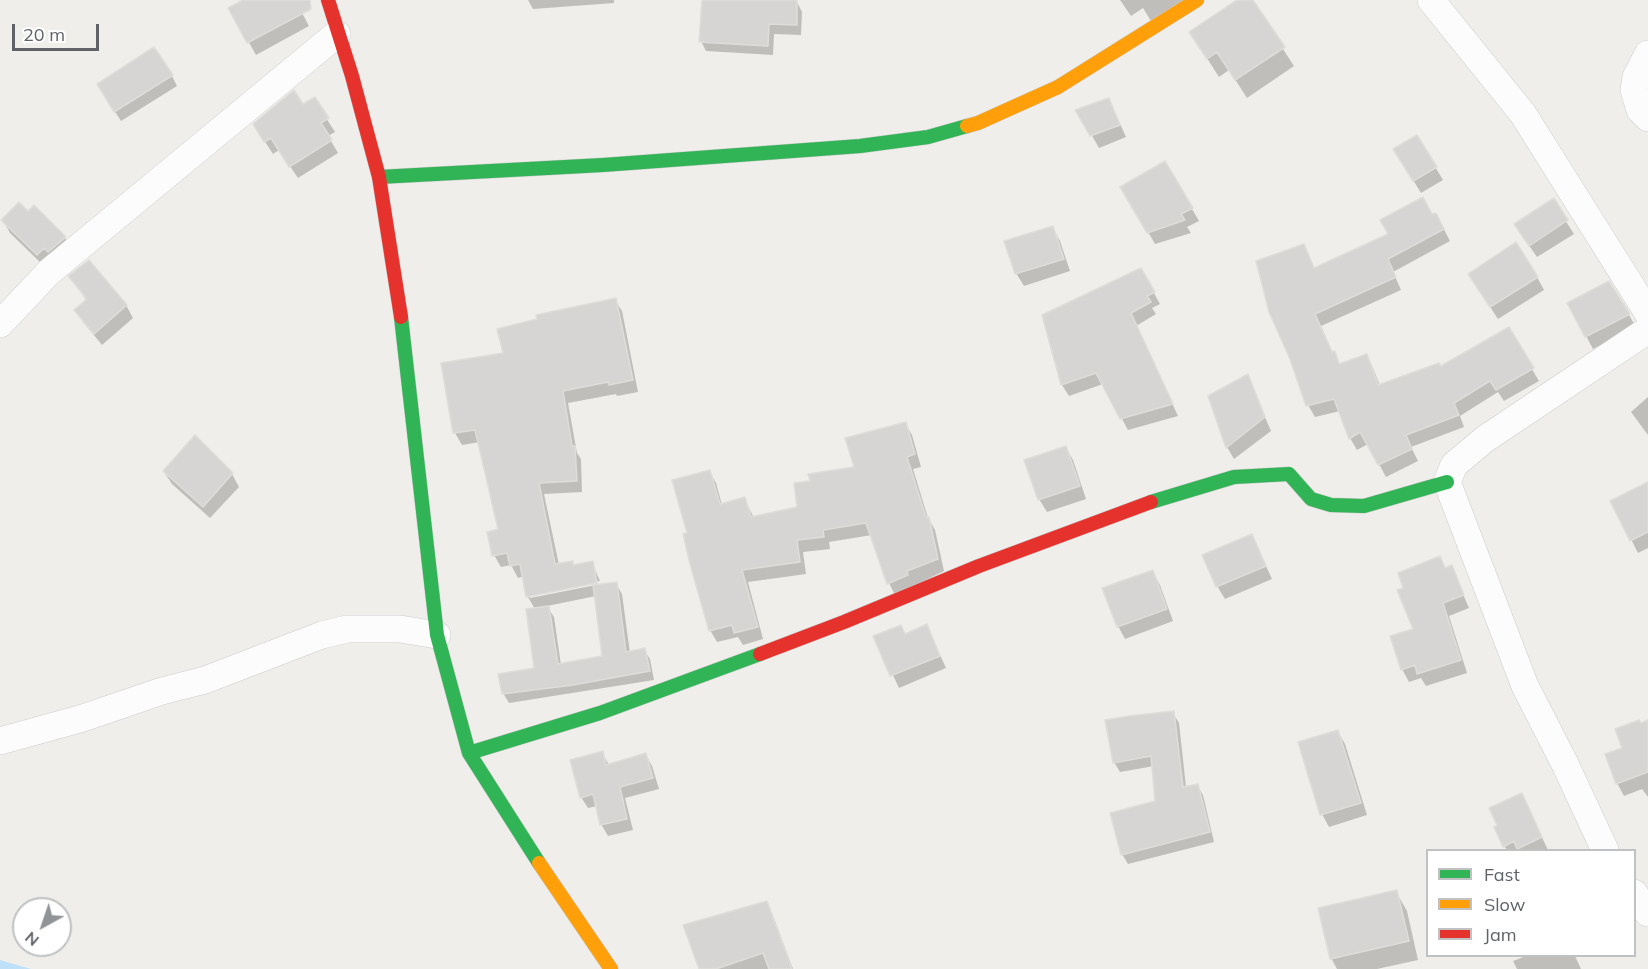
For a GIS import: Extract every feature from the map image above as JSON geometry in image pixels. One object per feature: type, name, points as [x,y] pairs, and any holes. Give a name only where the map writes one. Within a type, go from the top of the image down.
[{"type":"street","points":[[328,0],[352,76],[379,177],[405,350],[437,635],[469,753],[541,866],[611,969]]},
{"type":"street","points":[[379,177],[603,165],[860,146],[928,137],[978,123],[1058,87],[1197,0]]},
{"type":"street","points":[[1431,0],[1522,114],[1648,314]]},
{"type":"street","points":[[0,324],[50,272],[337,34]]},
{"type":"street","points":[[1648,54],[1636,76],[1634,90],[1640,110],[1648,118]]},
{"type":"street","points":[[1605,849],[1525,686],[1447,482],[1454,465],[1485,439],[1648,330]]},
{"type":"street","points":[[469,753],[600,713],[678,685],[844,622],[979,566],[1152,502],[1234,477],[1289,474],[1311,499],[1331,505],[1364,506],[1447,482]]},
{"type":"street","points":[[0,741],[205,680],[322,635],[347,629],[400,629],[437,635]]},
{"type":"street","points":[[1636,894],[1648,913]]},
{"type":"water","points":[[0,960],[31,969],[0,969]]},
{"type":"building","points":[[243,0],[310,0],[311,9],[247,43],[228,8]]},
{"type":"building","points":[[702,0],[797,0],[797,25],[769,24],[768,46],[699,42]]},
{"type":"building","points":[[1237,0],[1253,0],[1285,47],[1235,80],[1217,52],[1207,59],[1189,32]]},
{"type":"building","points":[[154,47],[173,75],[114,112],[97,84]]},
{"type":"building","points":[[294,90],[303,104],[315,97],[329,118],[321,123],[332,140],[289,167],[271,138],[264,142],[253,124]]},
{"type":"building","points":[[1109,98],[1120,125],[1090,136],[1075,110]]},
{"type":"building","points":[[1417,135],[1437,167],[1413,181],[1393,149]]},
{"type":"building","points":[[1165,161],[1193,208],[1181,214],[1185,220],[1147,233],[1120,187]]},
{"type":"building","points":[[1423,197],[1432,214],[1436,213],[1444,229],[1388,259],[1396,277],[1315,314],[1332,352],[1335,351],[1339,364],[1367,354],[1378,385],[1439,363],[1441,366],[1509,327],[1534,368],[1496,390],[1490,381],[1454,403],[1459,415],[1406,435],[1412,449],[1378,465],[1360,432],[1349,439],[1334,399],[1306,406],[1290,359],[1269,312],[1256,261],[1304,244],[1314,268],[1388,234],[1380,220]]},
{"type":"building","points":[[1554,198],[1568,220],[1529,246],[1514,224]]},
{"type":"building","points":[[19,202],[28,211],[34,205],[66,237],[48,252],[44,248],[37,255],[1,220]]},
{"type":"building","points":[[1053,226],[1064,259],[1015,274],[1004,241]]},
{"type":"building","points":[[1516,242],[1538,277],[1490,307],[1468,274]]},
{"type":"building","points":[[89,260],[127,305],[94,334],[74,310],[87,299],[68,276]]},
{"type":"building","points":[[1141,268],[1155,292],[1147,296],[1151,302],[1131,313],[1173,404],[1120,419],[1096,373],[1061,385],[1042,315]]},
{"type":"building","points":[[1609,281],[1630,314],[1585,337],[1567,303]]},
{"type":"building","points":[[616,298],[633,380],[609,385],[608,382],[563,391],[572,446],[575,446],[577,481],[539,483],[555,564],[573,561],[573,565],[593,561],[597,583],[526,597],[520,564],[510,566],[507,553],[492,556],[487,532],[498,529],[475,430],[453,433],[441,363],[503,353],[497,329],[537,319],[536,315]]},
{"type":"building","points":[[1248,374],[1265,417],[1226,448],[1208,396]]},
{"type":"building","points":[[906,422],[915,454],[907,457],[926,517],[929,517],[938,559],[907,571],[908,575],[887,584],[866,523],[823,530],[824,537],[797,540],[800,562],[742,570],[758,627],[734,633],[732,625],[709,631],[690,564],[683,534],[687,533],[672,480],[710,470],[720,504],[745,497],[751,517],[797,507],[794,483],[810,481],[808,474],[854,467],[845,438]]},
{"type":"building","points":[[195,435],[233,473],[203,507],[163,471]]},
{"type":"building","points":[[1066,446],[1080,486],[1038,500],[1024,460]]},
{"type":"building","points":[[1648,482],[1648,532],[1630,541],[1610,501]]},
{"type":"building","points":[[1252,534],[1266,566],[1216,587],[1202,555]]},
{"type":"building","points":[[1440,556],[1445,568],[1452,565],[1464,595],[1443,603],[1461,660],[1417,674],[1415,665],[1401,670],[1390,636],[1413,629],[1397,590],[1403,588],[1398,573]]},
{"type":"building","points":[[1153,570],[1167,609],[1117,627],[1102,588]]},
{"type":"building","points":[[617,582],[626,652],[645,648],[650,671],[573,685],[502,694],[498,674],[534,668],[526,609],[549,606],[558,664],[602,656],[593,585]]},
{"type":"building","points":[[927,624],[940,656],[890,676],[873,636],[901,625],[905,634]]},
{"type":"building","points":[[1174,711],[1183,787],[1198,784],[1210,832],[1121,855],[1110,813],[1155,801],[1151,756],[1113,763],[1105,720]]},
{"type":"building","points":[[1639,720],[1641,723],[1648,720],[1648,772],[1616,784],[1605,754],[1622,748],[1615,729]]},
{"type":"building","points":[[1338,730],[1361,803],[1320,815],[1298,742]]},
{"type":"building","points":[[603,751],[606,765],[646,753],[653,778],[620,787],[627,819],[600,825],[593,794],[580,798],[570,760]]},
{"type":"building","points":[[1522,793],[1542,837],[1517,849],[1514,841],[1503,847],[1489,808]]},
{"type":"building","points":[[1397,890],[1409,941],[1330,959],[1318,908]]},
{"type":"building","points":[[767,901],[792,969],[769,969],[763,953],[716,969],[699,969],[683,925]]},
{"type":"traffic: fast","points":[[379,177],[603,165],[860,146],[928,137],[967,126]]},
{"type":"traffic: fast","points":[[401,317],[437,635],[469,753],[539,863]]},
{"type":"traffic: fast","points":[[1151,502],[1234,477],[1289,474],[1311,499],[1331,505],[1364,506],[1447,482]]},
{"type":"traffic: fast","points":[[469,753],[600,713],[760,654]]},
{"type":"traffic: slow","points":[[967,126],[1058,87],[1197,0]]},
{"type":"traffic: slow","points":[[539,863],[611,969]]},
{"type":"traffic: jam","points":[[328,0],[352,76],[379,177],[401,317]]},
{"type":"traffic: jam","points":[[760,654],[979,566],[1151,502]]}]
